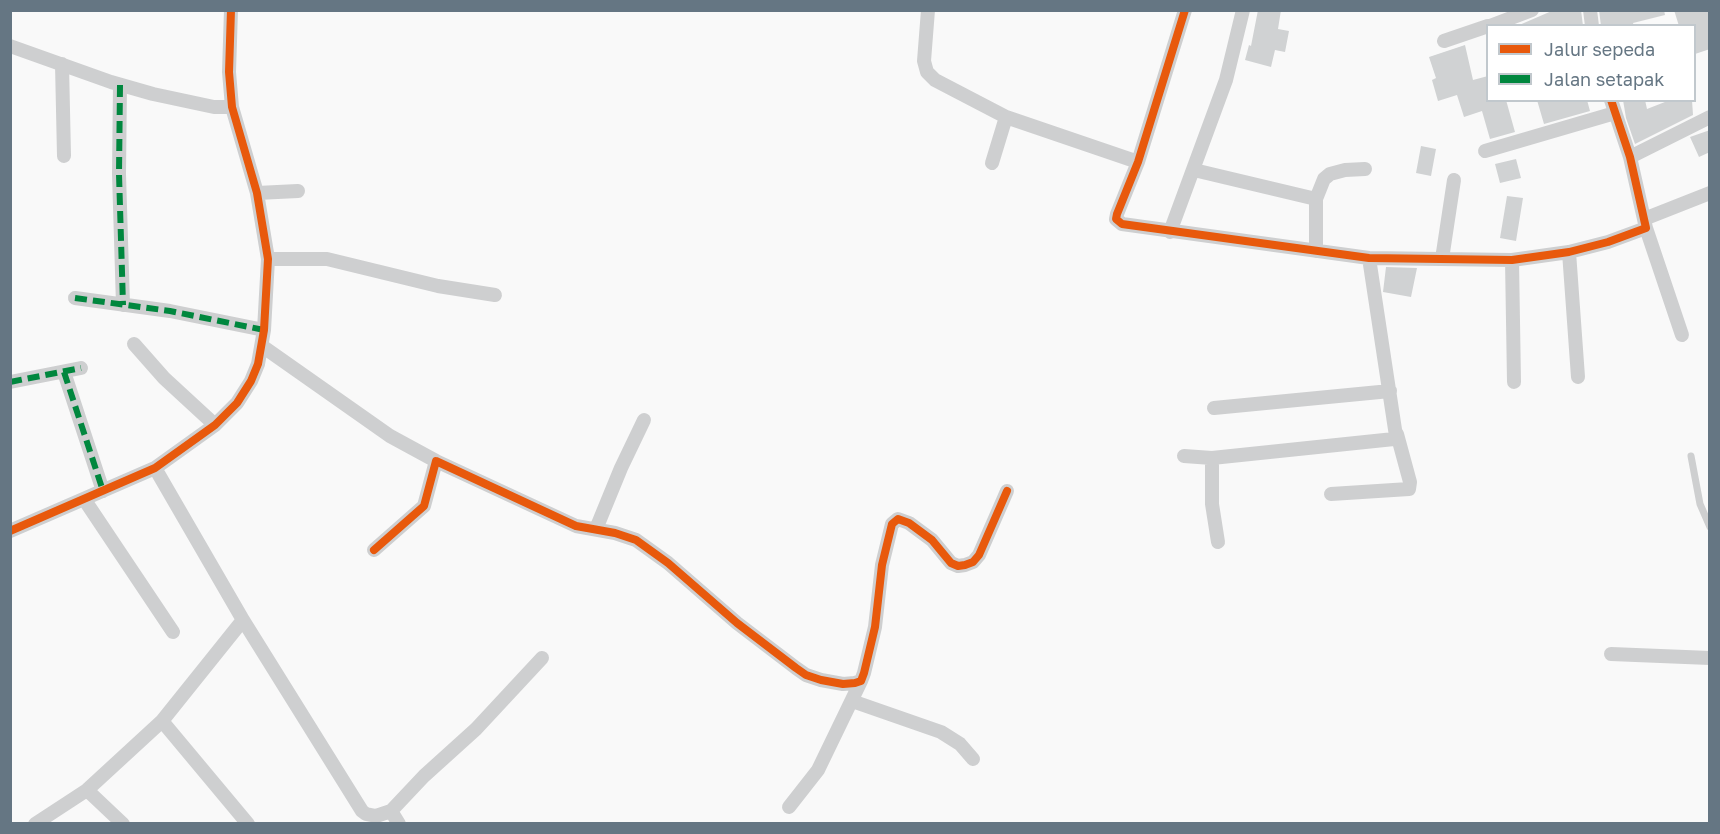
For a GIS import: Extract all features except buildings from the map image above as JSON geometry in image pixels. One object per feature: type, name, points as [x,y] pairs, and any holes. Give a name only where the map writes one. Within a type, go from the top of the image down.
[{"type":"street","points":[[10,531],[155,468],[214,425],[237,403],[251,381],[262,346],[268,259],[257,193],[232,107],[229,72],[231,10]]},
{"type":"street","points":[[928,10],[924,61],[927,72],[935,80],[1006,117],[1138,162]]},
{"type":"street","points":[[1185,10],[1138,162],[1116,219],[1122,224],[1369,258],[1512,260],[1569,252],[1608,242],[1710,193]]},
{"type":"street","points":[[1170,232],[1226,80],[1243,10]]},
{"type":"street","points":[[1512,22],[1532,10]]},
{"type":"street","points":[[1444,41],[1486,27]]},
{"type":"street","points":[[10,46],[120,84],[195,103],[232,107]]},
{"type":"street","points":[[62,64],[64,156]]},
{"type":"street","points":[[120,84],[119,174],[123,305]]},
{"type":"street","points":[[1485,151],[1613,107],[1630,157],[1645,224],[1682,335]]},
{"type":"street","points":[[992,163],[1006,117]]},
{"type":"street","points":[[1630,157],[1710,117]]},
{"type":"street","points":[[1194,170],[1316,199]]},
{"type":"street","points":[[1316,251],[1316,199],[1324,179],[1330,174],[1345,170],[1365,170]]},
{"type":"street","points":[[1442,259],[1454,180]]},
{"type":"street","points":[[257,193],[298,191]]},
{"type":"street","points":[[1569,252],[1578,377]]},
{"type":"street","points":[[1331,494],[1409,489],[1410,482],[1397,434],[1369,258]]},
{"type":"street","points":[[268,259],[327,259],[438,286],[495,296]]},
{"type":"street","points":[[1512,260],[1514,382]]},
{"type":"street","points":[[75,298],[170,311],[264,330]]},
{"type":"street","points":[[134,344],[164,378],[214,425]]},
{"type":"street","points":[[262,346],[390,436],[436,461],[576,526],[636,540],[669,563],[737,623],[806,675],[843,684],[861,681]]},
{"type":"street","points":[[10,382],[81,368]]},
{"type":"street","points":[[64,372],[104,491]]},
{"type":"street","points":[[1214,408],[1390,391]]},
{"type":"street","points":[[596,529],[644,420]]},
{"type":"street","points":[[1184,456],[1212,458],[1394,439],[1397,434]]},
{"type":"street","points":[[1212,458],[1212,504],[1218,542]]},
{"type":"street","points":[[374,550],[424,506],[436,461]]},
{"type":"street","points":[[155,468],[243,620],[366,814],[376,816],[391,811],[424,776],[476,729],[542,658]]},
{"type":"street","points":[[789,807],[818,770],[861,681],[875,627],[882,565],[892,524],[898,519],[909,523],[932,540],[951,563],[957,566],[965,565],[974,562],[979,555],[1007,491]]},
{"type":"street","points":[[84,500],[173,632]]},
{"type":"street","points":[[34,824],[87,790],[162,721],[243,620]]},
{"type":"street","points":[[1611,654],[1710,658]]},
{"type":"street","points":[[852,701],[941,732],[960,744],[974,759]]},
{"type":"street","points":[[162,721],[248,824]]},
{"type":"street","points":[[87,790],[123,824]]},
{"type":"street","points":[[391,811],[399,824]]},
{"type":"lane","points":[[1691,456],[1700,504],[1710,527]]},
{"type":"marked path","points":[[120,85],[119,174],[123,305]]},
{"type":"marked path","points":[[75,298],[170,311],[264,330]]},
{"type":"marked path","points":[[10,382],[81,368]]},
{"type":"marked path","points":[[64,372],[103,491]]},
{"type":"cycle path","points":[[10,531],[155,468],[215,425],[237,403],[251,381],[258,364],[264,330],[268,259],[257,193],[232,107],[229,72],[231,10]]},
{"type":"cycle path","points":[[1185,10],[1138,162],[1117,214],[1116,219],[1122,224],[1369,258],[1512,260],[1569,252],[1608,242],[1646,228],[1630,157],[1612,102]]},
{"type":"cycle path","points":[[374,550],[424,506],[436,461],[576,526],[615,533],[636,540],[668,563],[737,623],[806,675],[843,684],[855,683],[861,681],[864,673],[875,627],[882,565],[892,524],[898,519],[909,523],[932,540],[951,563],[958,566],[965,565],[973,562],[979,555],[1007,491]]}]
